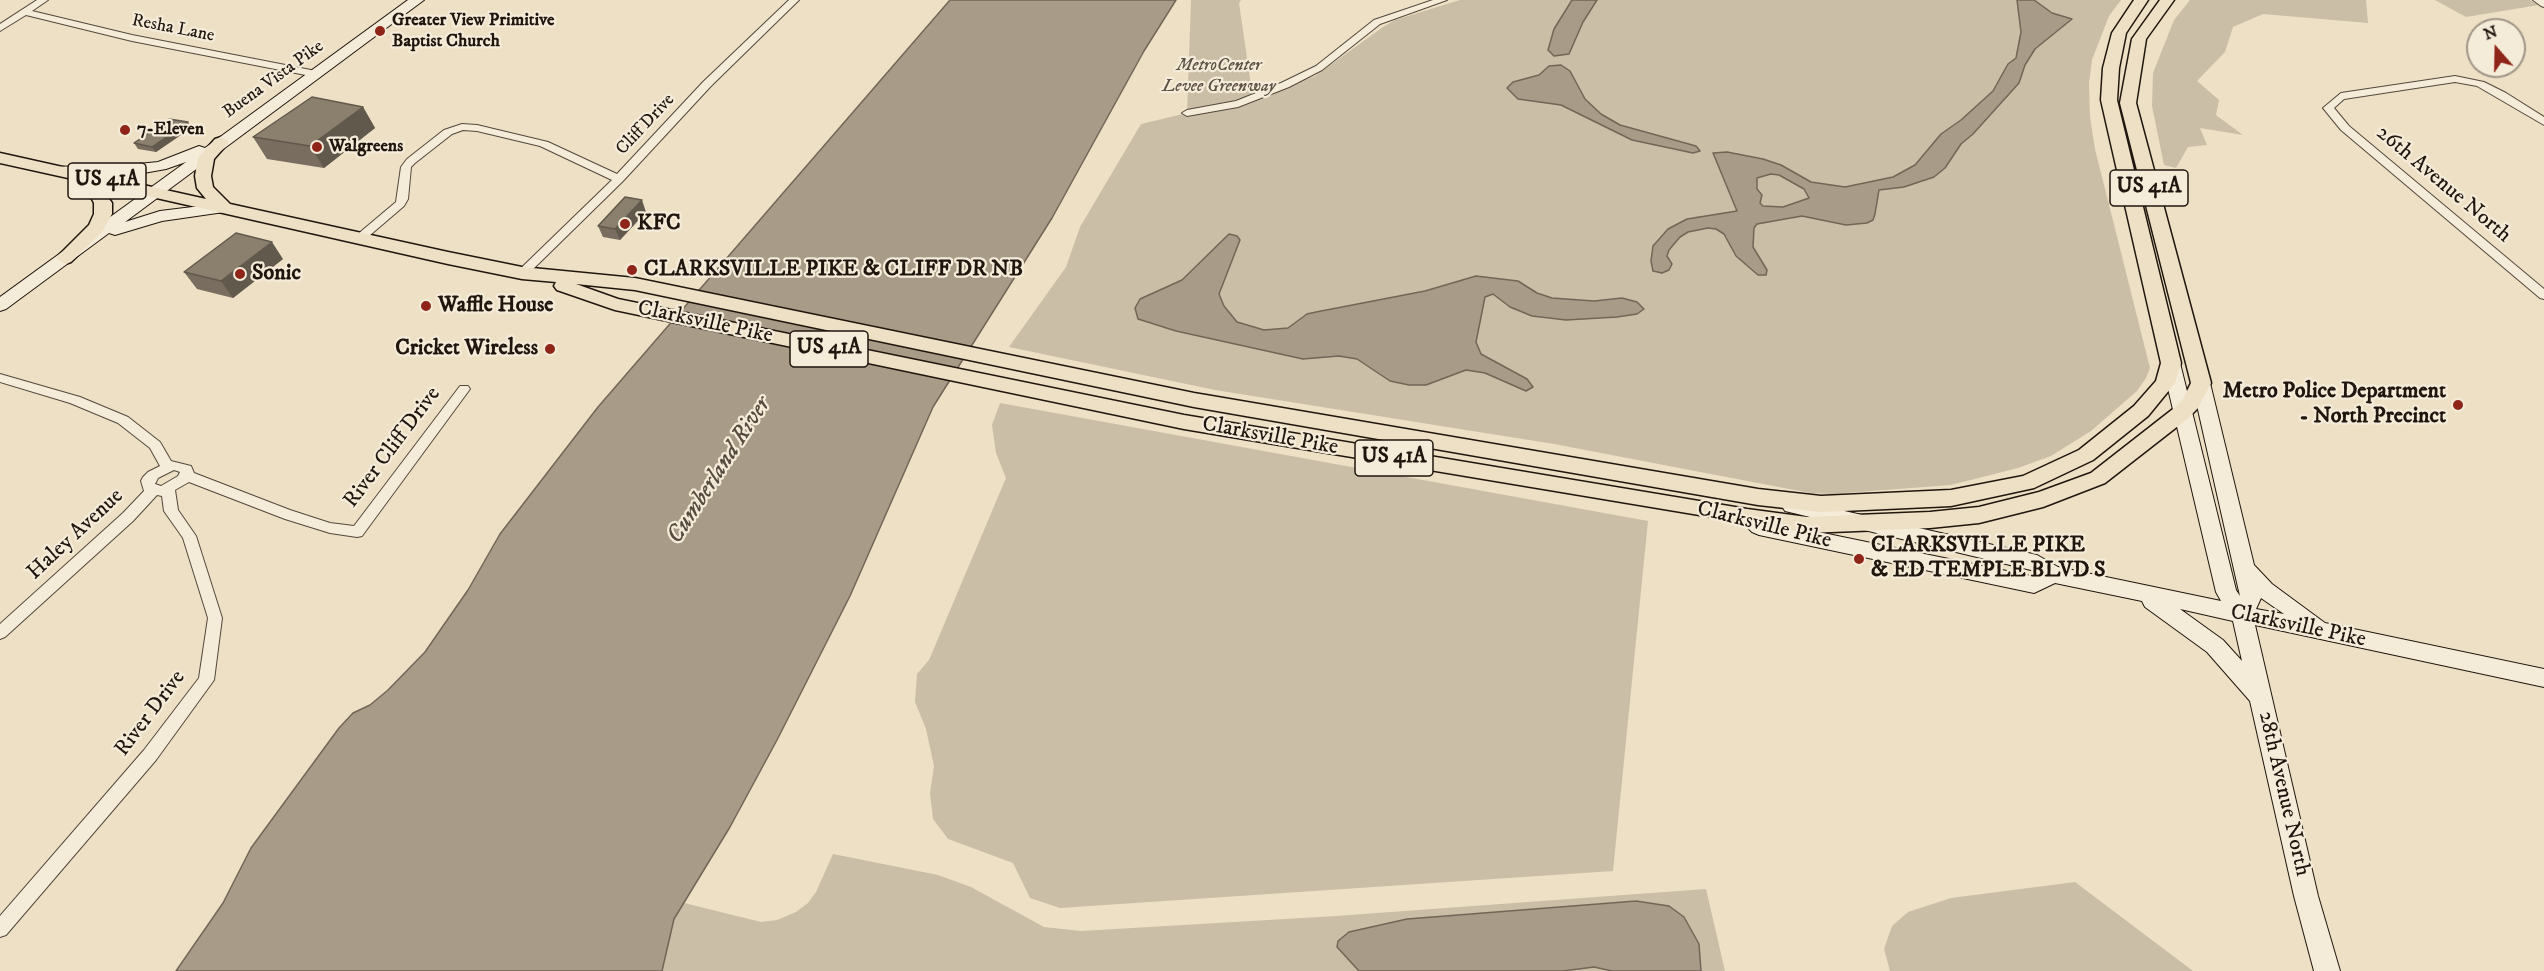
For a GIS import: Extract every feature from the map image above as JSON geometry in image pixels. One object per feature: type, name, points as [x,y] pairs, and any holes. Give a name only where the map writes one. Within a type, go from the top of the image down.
[{"type":"main road","name":"Buena Vista Pike","points":[[65,258],[417,0]]},
{"type":"main road","name":"US 41A","points":[[1758,497],[1829,504],[1884,503],[1951,498],[2027,483],[2086,455],[2116,433],[2157,395],[2165,383],[2171,363],[2109,100],[2111,68],[2119,33],[2141,0]]},
{"type":"main road","name":"US 41A","points":[[1747,517],[1808,525],[1866,523],[1979,515],[2043,500],[2098,478],[2191,403],[2201,382],[2128,103],[2139,39],[2167,0]]},
{"type":"main road","points":[[59,171],[145,168],[161,165],[221,142]]},
{"type":"main road","points":[[221,142],[206,158],[202,168],[203,179],[212,197],[225,208]]},
{"type":"main road","name":"Clarksville Pike","points":[[0,158],[358,239],[522,273],[635,284],[1194,400],[1758,497],[2142,595],[2544,678]]},
{"type":"main road","points":[[59,171],[89,184],[103,203],[103,214],[96,228],[65,258]]},
{"type":"main road","points":[[0,305],[65,258],[106,234],[135,222],[184,212],[225,208]]},
{"type":"main road","name":"Clarksville Pike","points":[[522,273],[615,304],[1196,424],[1747,517],[1759,527],[2034,585],[2045,569]]},
{"type":"main road","points":[[2171,363],[2226,592],[2242,615],[2251,597],[2201,382]]},
{"type":"main road","points":[[2245,569],[2265,590],[2301,617],[2331,634]]},
{"type":"main road","points":[[2142,595],[2206,639],[2262,699]]},
{"type":"main road","name":"28th Avenue North","points":[[2242,615],[2306,896],[2327,971]]},
{"type":"street","points":[[0,28],[43,0]]},
{"type":"street","name":"Cliff Drive","points":[[522,273],[619,179],[706,84],[794,0]]},
{"type":"street","points":[[1187,113],[1238,104],[1304,77],[1319,69],[1377,22],[1442,0]]},
{"type":"street","points":[[2538,0],[2544,4]]},
{"type":"street","name":"Resha Lane","points":[[25,12],[132,39],[316,74]]},
{"type":"street","name":"26th Avenue North","points":[[2544,122],[2480,84],[2456,79],[2341,96],[2334,100],[2328,108],[2345,128],[2544,295]]},
{"type":"street","points":[[358,239],[404,199],[406,166],[411,160],[448,132],[462,127],[477,128],[544,144],[619,179]]},
{"type":"street","points":[[0,378],[66,397],[123,420],[149,439],[167,466]]},
{"type":"street","name":"River Cliff Drive","points":[[186,475],[285,514],[330,528],[357,532],[464,389]]},
{"type":"street","points":[[167,466],[182,466],[187,470],[186,475],[181,482],[160,490],[148,487],[149,479],[167,466]]},
{"type":"street","name":"Haley Avenue","points":[[0,633],[160,490]]},
{"type":"street","name":"River Drive","points":[[0,929],[150,755],[206,680],[215,618],[189,536],[171,511],[160,490]]},
{"type":"green space","name":"MetroCenter Levee Greenway","points":[[1191,0],[1241,0],[1239,3],[1253,99],[1315,76],[1395,20],[1460,0],[2121,0],[2109,16],[2092,60],[2089,83],[2090,117],[2095,149],[2150,368],[2137,391],[2091,431],[2051,456],[2018,468],[1951,485],[1832,494],[1810,493],[1554,444],[1215,390],[1009,347],[1066,267],[1080,227],[1141,124],[1187,113]]},
{"type":"green space","points":[[2190,0],[2366,0],[2368,23],[2263,14],[2233,27],[2225,52],[2197,81],[2219,100],[2216,115],[2243,135],[2200,128],[2207,145],[2188,147],[2176,168],[2164,165],[2152,106],[2153,73],[2174,20]]},
{"type":"green space","points":[[2435,0],[2530,0],[2539,5],[2466,17]]},
{"type":"green space","points":[[1000,403],[1648,521],[1613,871],[1060,908],[1030,898],[1013,863],[948,839],[933,819],[930,793],[934,766],[926,729],[915,702],[917,674],[929,660],[1006,478],[996,453],[992,425]]},
{"type":"green space","points":[[833,854],[938,875],[971,887],[1044,927],[1081,931],[1336,916],[1706,889],[1725,971],[622,971],[656,896],[761,922],[777,920],[796,912],[808,903],[816,892]]},
{"type":"green space","points":[[2075,882],[2193,971],[1890,971],[1884,949],[1892,926],[1908,912],[1951,898]]},
{"type":"water","name":"Cumberland River","points":[[950,0],[1176,0],[1144,51],[1052,218],[933,407],[850,596],[730,827],[674,919],[662,971],[176,971],[223,903],[251,848],[339,728],[353,713],[370,705],[388,690],[425,652],[468,590],[500,534],[598,407]]},
{"type":"water","points":[[1572,0],[1597,0],[1583,22],[1569,54],[1554,56],[1548,50],[1554,29]]},
{"type":"water","points":[[2017,0],[2034,0],[2052,13],[2072,19],[2035,49],[2025,65],[2019,83],[1973,134],[1961,144],[1945,168],[1934,177],[1904,187],[1879,190],[1873,220],[1867,223],[1846,225],[1802,216],[1757,224],[1754,228],[1753,247],[1767,270],[1766,275],[1758,275],[1736,256],[1724,234],[1716,229],[1708,228],[1688,232],[1680,237],[1669,250],[1667,256],[1672,264],[1669,270],[1662,273],[1653,271],[1651,261],[1653,246],[1668,229],[1687,219],[1737,211],[1713,153],[1727,152],[1763,159],[1781,165],[1811,182],[1845,187],[1893,177],[1915,165],[1941,134],[1961,120],[1993,91],[2008,64],[2016,58],[2021,32]],"holes":[[[1771,174],[1779,175],[1804,189],[1809,198],[1783,207],[1763,206],[1760,203],[1762,195],[1757,189],[1757,178]]]},
{"type":"water","points":[[1561,65],[1570,71],[1585,99],[1601,114],[1620,125],[1696,146],[1700,151],[1693,153],[1632,140],[1561,105],[1518,99],[1507,88],[1513,82],[1539,75],[1549,66]]},
{"type":"water","points":[[1229,234],[1237,236],[1240,240],[1219,294],[1224,306],[1237,322],[1264,330],[1288,328],[1307,314],[1425,291],[1476,276],[1518,281],[1537,293],[1552,298],[1594,301],[1622,298],[1637,302],[1644,309],[1637,314],[1617,317],[1566,320],[1532,316],[1510,307],[1493,294],[1485,297],[1476,342],[1481,354],[1527,379],[1533,387],[1526,391],[1485,373],[1466,370],[1426,385],[1409,385],[1390,381],[1357,359],[1339,356],[1303,359],[1176,331],[1138,319],[1135,308],[1140,299],[1182,280]]},
{"type":"water","points":[[1636,901],[1669,906],[1684,917],[1699,944],[1701,971],[1612,971],[1594,967],[1563,971],[1359,971],[1337,947],[1338,941],[1349,932],[1407,919]]},
{"type":"building","points":[[312,97],[363,107],[310,146],[253,137]]},
{"type":"building","points":[[169,119],[188,122],[152,147],[134,143]]},
{"type":"building","points":[[625,197],[642,200],[615,229],[598,226]]},
{"type":"building","points":[[236,233],[272,242],[221,281],[184,272]]},
{"type":"place","name":"Greater View Primitive Baptist Church","points":[[380,31]]},
{"type":"place","name":"7-Eleven","points":[[125,130]]},
{"type":"place","name":"Walgreens","points":[[317,147]]},
{"type":"place","name":"KFC","points":[[625,224]]},
{"type":"place","name":"CLARKSVILLE PIKE & CLIFF DR NB","points":[[632,270]]},
{"type":"place","name":"Sonic","points":[[240,274]]},
{"type":"place","name":"Waffle House","points":[[426,306]]},
{"type":"place","name":"Cricket Wireless","points":[[550,349]]},
{"type":"place","name":"Metro Police Department - North Precinct","points":[[2458,405]]},
{"type":"place","name":"CLARKSVILLE PIKE & ED TEMPLE BLVD S","points":[[1859,559]]}]
